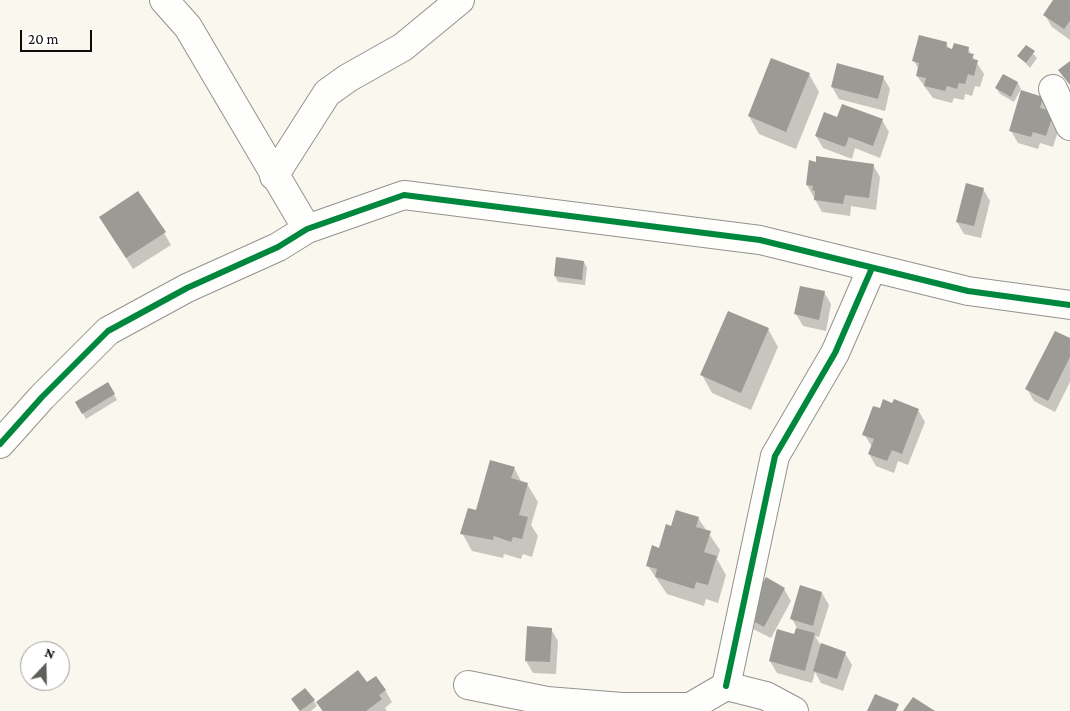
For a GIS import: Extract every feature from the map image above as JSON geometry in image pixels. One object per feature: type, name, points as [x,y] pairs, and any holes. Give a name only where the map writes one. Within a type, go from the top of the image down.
[{"type":"street","points":[[164,0],[188,27],[274,176],[308,229]]},
{"type":"street","points":[[274,176],[327,93],[348,78],[403,47],[460,0]]},
{"type":"street","points":[[1053,89],[1070,126]]},
{"type":"street","points":[[0,444],[42,397],[108,331],[187,288],[278,247],[308,229],[404,195],[760,240],[968,291],[1070,305]]},
{"type":"street","points":[[726,686],[775,456],[835,353],[872,268]]},
{"type":"street","points":[[468,685],[547,701],[622,707],[690,708],[726,686],[766,696],[794,711]]},
{"type":"building","points":[[1053,0],[1070,0],[1070,21],[1064,29],[1043,15]]},
{"type":"building","points":[[919,35],[947,42],[946,47],[952,49],[954,43],[969,47],[968,53],[974,54],[972,59],[978,60],[974,76],[968,74],[965,84],[959,83],[957,89],[947,86],[945,91],[924,86],[926,78],[916,76],[919,63],[912,61]]},
{"type":"building","points":[[1026,45],[1035,51],[1026,63],[1017,56]]},
{"type":"building","points":[[771,58],[810,73],[786,132],[748,116]]},
{"type":"building","points":[[1070,61],[1070,85],[1058,70]]},
{"type":"building","points":[[837,63],[884,76],[878,99],[831,87]]},
{"type":"building","points":[[1003,74],[1018,82],[1011,97],[995,88]]},
{"type":"building","points":[[1021,90],[1043,97],[1040,108],[1054,112],[1046,136],[1033,132],[1031,137],[1009,131]]},
{"type":"building","points":[[842,104],[883,119],[873,146],[849,137],[845,147],[815,136],[824,112],[837,117]]},
{"type":"building","points":[[816,156],[874,164],[869,198],[845,195],[843,204],[814,200],[815,191],[812,190],[813,186],[806,185],[809,160],[816,162]]},
{"type":"building","points":[[966,183],[984,188],[974,226],[956,222]]},
{"type":"building","points":[[138,191],[166,232],[126,258],[99,217]]},
{"type":"building","points":[[556,257],[584,261],[582,280],[554,276]]},
{"type":"building","points":[[800,286],[825,291],[819,320],[794,314]]},
{"type":"building","points":[[728,311],[769,328],[741,393],[700,375]]},
{"type":"building","points":[[1055,331],[1070,338],[1070,357],[1048,401],[1025,389]]},
{"type":"building","points":[[108,382],[115,394],[82,414],[75,402]]},
{"type":"building","points":[[883,399],[892,403],[894,399],[919,409],[902,454],[892,450],[887,461],[868,454],[874,439],[862,435],[873,406],[880,408]]},
{"type":"building","points":[[490,460],[515,467],[511,478],[528,483],[519,515],[528,517],[522,539],[513,537],[511,542],[494,536],[493,540],[460,534],[468,508],[476,510]]},
{"type":"building","points":[[676,510],[699,517],[696,527],[711,531],[704,552],[717,556],[708,585],[696,582],[694,589],[655,577],[657,569],[646,566],[652,545],[659,548],[666,524],[671,526]]},
{"type":"building","points":[[766,577],[785,588],[764,627],[744,616]]},
{"type":"building","points":[[800,585],[822,592],[813,626],[790,619]]},
{"type":"building","points":[[527,626],[552,628],[550,662],[525,661]]},
{"type":"building","points":[[796,628],[815,633],[805,671],[769,661],[777,629],[794,634]]},
{"type":"building","points":[[821,643],[846,652],[837,679],[813,671]]},
{"type":"building","points":[[358,670],[367,682],[376,676],[386,690],[379,695],[382,699],[366,711],[323,711],[316,702]]},
{"type":"building","points":[[305,688],[315,700],[300,711],[291,699]]},
{"type":"building","points":[[875,694],[899,704],[896,711],[867,711]]},
{"type":"building","points":[[913,697],[935,711],[903,711]]},
{"type":"cycle path","points":[[0,444],[42,397],[108,331],[187,288],[278,247],[307,229],[404,195],[760,240],[968,291],[1070,305]]},
{"type":"cycle path","points":[[726,686],[775,456],[835,353],[872,268]]}]
